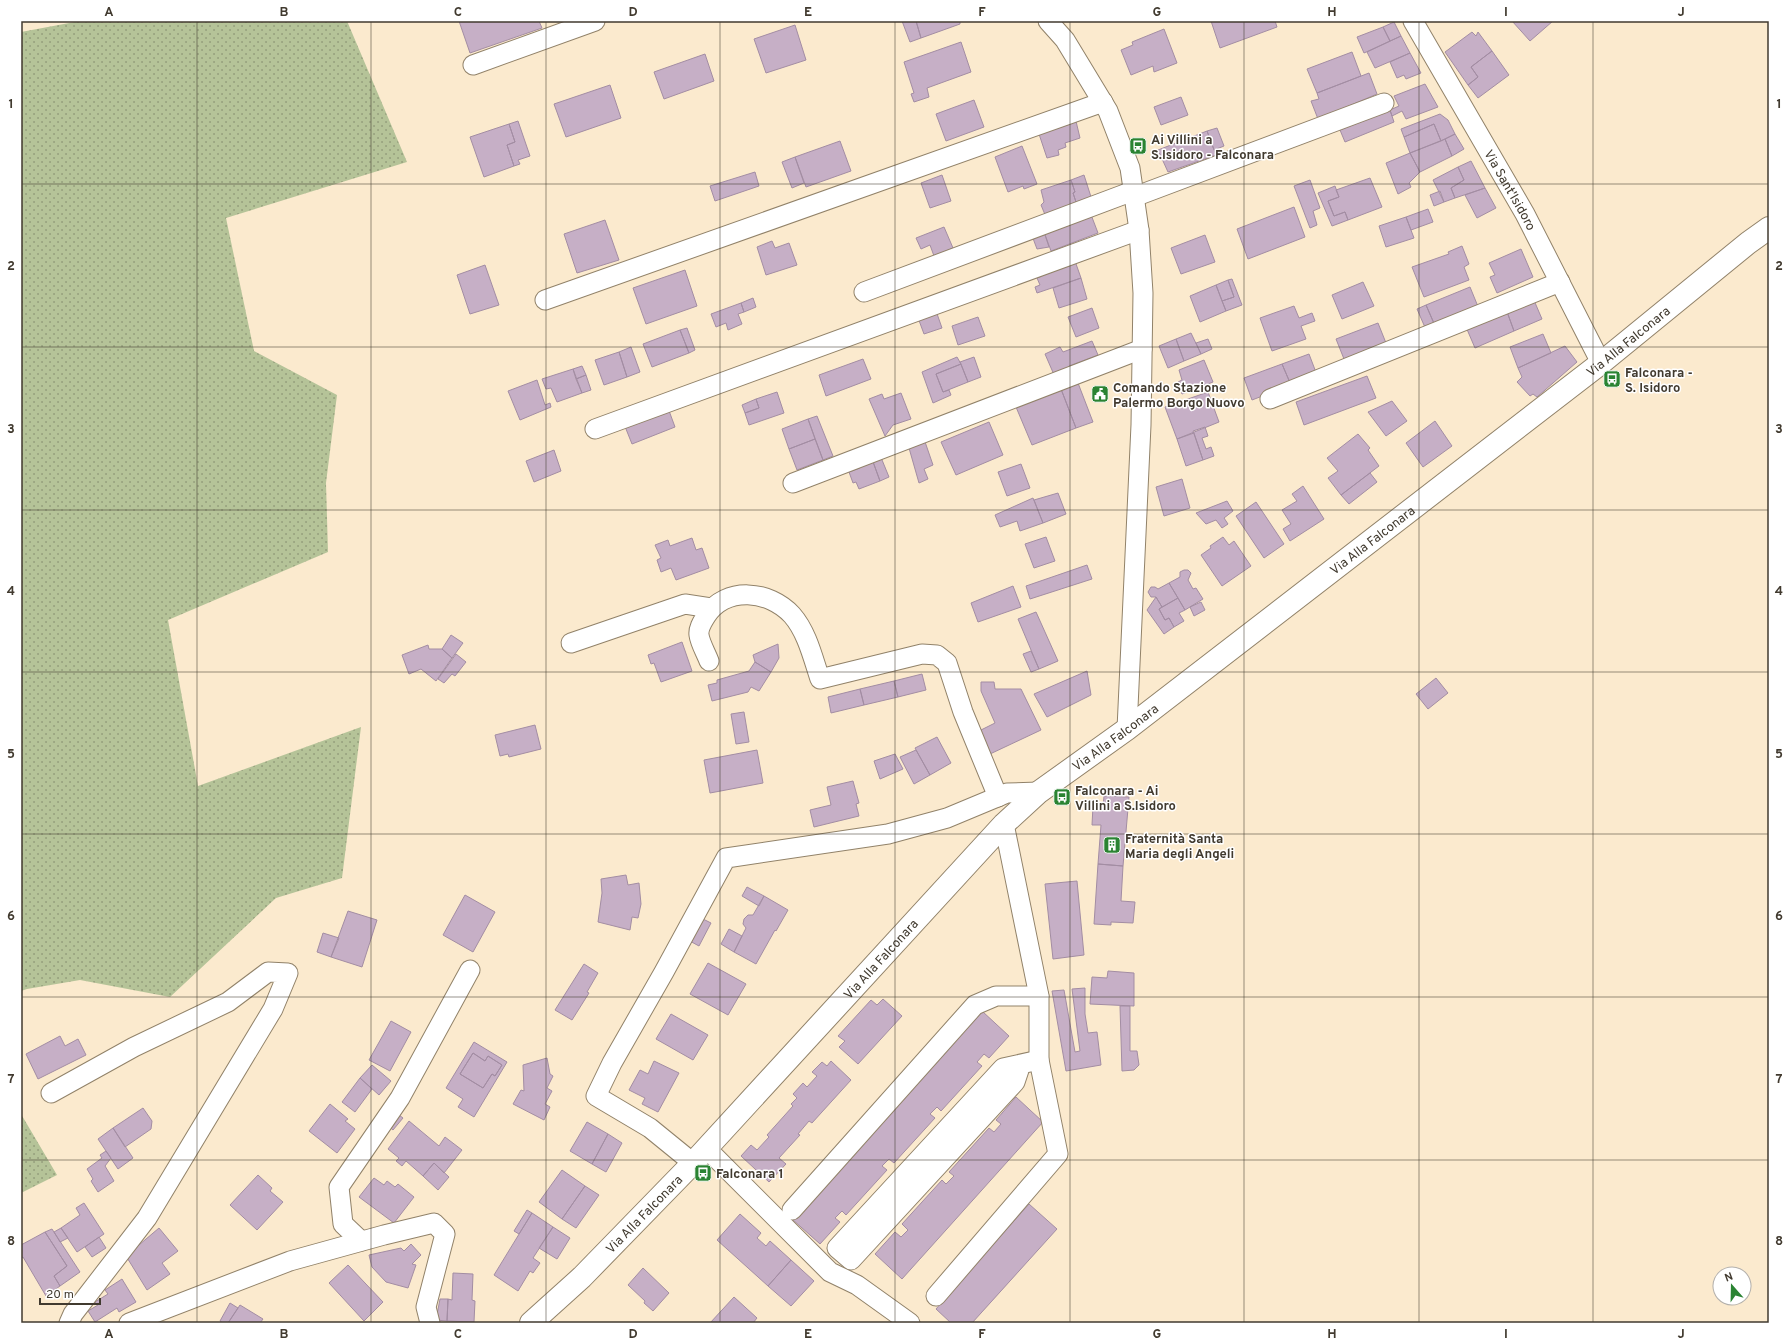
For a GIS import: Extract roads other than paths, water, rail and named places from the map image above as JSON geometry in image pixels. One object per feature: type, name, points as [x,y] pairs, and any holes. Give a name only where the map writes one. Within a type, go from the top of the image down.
[{"type":"street","points":[[473,65],[595,21]]},
{"type":"street","points":[[1048,21],[1065,40],[1108,111],[1130,168],[1139,230],[1143,293],[1141,425],[1127,728]]},
{"type":"street","name":"Via Sant'Isidoro","points":[[1414,21],[1525,214],[1601,363]]},
{"type":"street","points":[[545,300],[1103,102]]},
{"type":"street","points":[[864,292],[1384,103]]},
{"type":"street","name":"Via Alla Falconara","points":[[531,1323],[582,1277],[699,1156],[1004,824],[1039,792],[1127,728],[1601,363],[1748,243],[1769,228]]},
{"type":"street","points":[[595,428],[1139,230]]},
{"type":"street","points":[[1270,399],[1560,282]]},
{"type":"street","points":[[793,484],[1142,349]]},
{"type":"street","points":[[709,661],[699,635],[702,623],[711,608],[736,594],[749,594],[764,598],[779,605],[792,615],[804,634],[820,679],[922,654],[937,655],[947,663],[963,712],[998,797]]},
{"type":"street","points":[[571,643],[685,604],[711,608]]},
{"type":"street","points":[[910,1323],[857,1285],[830,1272],[699,1156],[596,1096],[612,1063],[664,972],[726,858],[888,834],[947,818],[1007,793],[1039,792]]},
{"type":"street","points":[[936,1296],[1058,1154],[1030,1062],[1039,996],[1004,824]]},
{"type":"street","points":[[361,1241],[343,1224],[339,1187],[400,1098],[470,970]]},
{"type":"street","points":[[52,1093],[134,1047],[228,1002],[268,972],[288,973],[273,1009],[147,1218],[73,1314],[69,1323]]},
{"type":"street","points":[[792,1210],[975,1005],[996,996],[1039,996]]},
{"type":"street","points":[[1030,1062],[1015,1082],[851,1260],[837,1248],[1003,1068],[1030,1062]]},
{"type":"street","points":[[129,1323],[290,1261],[361,1241],[434,1223],[445,1234],[426,1307],[430,1323]]},
{"type":"place","name":"Ai Villini a S.Isidoro - Falconara","points":[[1138,146]]},
{"type":"place","name":"Falconara - S. Isidoro","points":[[1612,379]]},
{"type":"place","name":"Comando Stazione Palermo Borgo Nuovo","points":[[1100,394]]},
{"type":"place","name":"Falconara - Ai Villini a S.Isidoro","points":[[1062,797]]},
{"type":"place","name":"Fraternità Santa Maria degli Angeli","points":[[1112,845]]},
{"type":"place","name":"Falconara 1","points":[[703,1173]]}]
